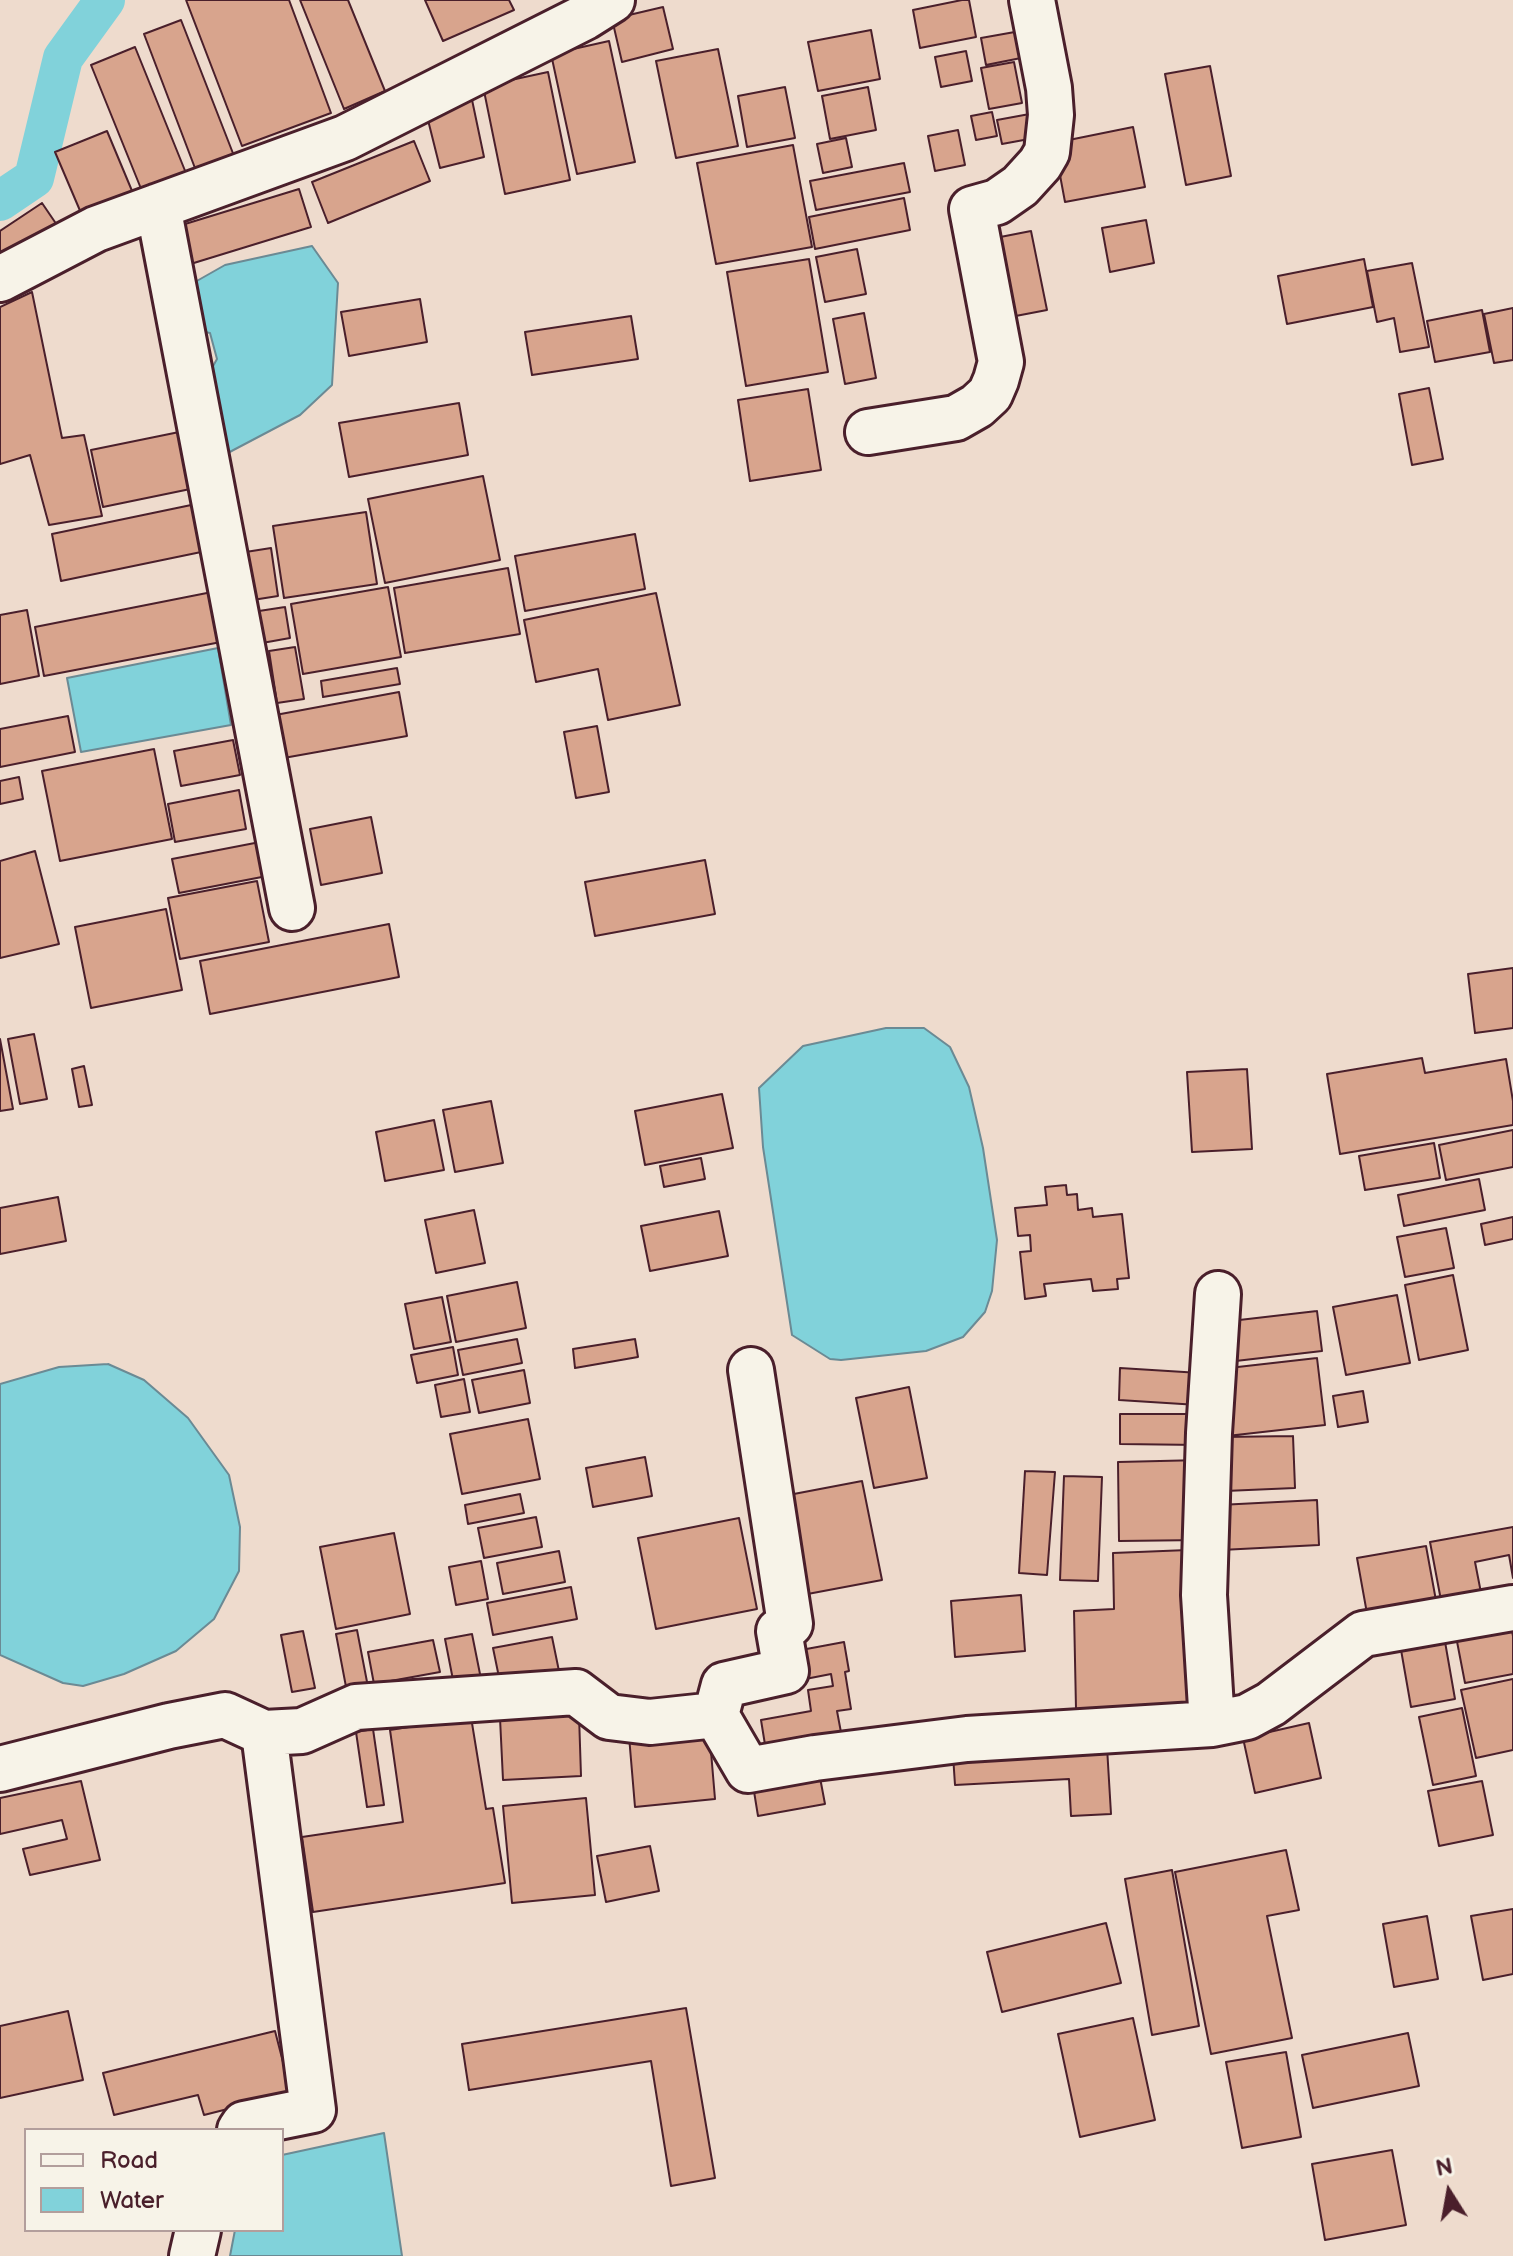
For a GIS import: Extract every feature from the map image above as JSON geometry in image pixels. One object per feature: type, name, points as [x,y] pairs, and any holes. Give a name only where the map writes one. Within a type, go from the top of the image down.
[{"type":"street","points":[[868,432],[956,418],[990,394],[996,380],[1001,362],[972,209],[997,202],[1020,186],[1047,152],[1051,115],[1049,88],[1032,0]]},
{"type":"street","points":[[0,279],[96,229],[345,138],[601,3]]},
{"type":"street","points":[[158,206],[292,908]]},
{"type":"street","points":[[1212,1724],[1204,1595],[1209,1433],[1218,1294]]},
{"type":"street","points":[[751,1370],[790,1624],[779,1631],[786,1671],[724,1685],[716,1715],[748,1770],[815,1758],[967,1739],[1212,1724],[1247,1717],[1271,1704],[1363,1634],[1513,1608]]},
{"type":"street","points":[[0,1769],[225,1715],[264,1733],[302,1731],[356,1707],[576,1692],[609,1717],[650,1722],[716,1715]]},
{"type":"street","points":[[241,2128],[244,2124],[313,2110],[264,1733]]},
{"type":"street","points":[[192,2256],[198,2232]]},
{"type":"water","points":[[312,246],[338,283],[332,385],[300,415],[224,455],[208,375],[217,359],[210,333],[195,330],[195,282],[225,265]]},
{"type":"water","points":[[218,648],[231,725],[81,752],[67,678]]},
{"type":"water","points":[[886,1028],[924,1028],[950,1047],[969,1087],[983,1148],[997,1240],[992,1291],[985,1312],[963,1337],[926,1351],[830,1359],[792,1335],[763,1147],[759,1088],[803,1046]]},
{"type":"water","points":[[108,1364],[144,1380],[188,1418],[229,1475],[240,1527],[239,1571],[214,1619],[176,1651],[124,1674],[83,1686],[63,1683],[0,1655],[0,1384],[59,1367]]},
{"type":"water","points":[[384,2133],[402,2256],[230,2256],[235,2232],[284,2232],[284,2155]]},
{"type":"building","points":[[186,0],[289,0],[331,113],[242,146]]},
{"type":"building","points":[[300,0],[348,0],[385,91],[344,109]]},
{"type":"building","points":[[425,0],[509,0],[514,10],[443,41]]},
{"type":"building","points":[[969,0],[976,37],[920,48],[913,10]]},
{"type":"building","points":[[663,7],[673,49],[622,62],[612,19]]},
{"type":"building","points":[[181,20],[236,161],[198,176],[144,34]]},
{"type":"building","points":[[871,30],[880,79],[818,91],[808,42]]},
{"type":"building","points":[[1026,30],[1031,56],[986,65],[981,38]]},
{"type":"building","points":[[609,41],[635,162],[577,174],[551,54]]},
{"type":"building","points":[[135,47],[190,183],[146,201],[91,65]]},
{"type":"building","points":[[718,49],[738,146],[676,158],[656,61]]},
{"type":"building","points":[[966,51],[972,81],[941,87],[935,57]]},
{"type":"building","points":[[1014,62],[1022,103],[989,109],[981,68]]},
{"type":"building","points":[[1210,66],[1231,176],[1186,185],[1165,74]]},
{"type":"building","points":[[548,72],[570,180],[505,194],[483,86]]},
{"type":"building","points":[[785,87],[795,138],[747,147],[738,96]]},
{"type":"building","points":[[868,87],[876,130],[830,139],[822,96]]},
{"type":"building","points":[[471,95],[484,157],[440,168],[428,120]]},
{"type":"building","points":[[992,112],[997,136],[976,140],[971,116]]},
{"type":"building","points":[[1035,113],[1040,137],[1002,144],[997,120]]},
{"type":"building","points":[[1133,127],[1145,187],[1065,202],[1054,143]]},
{"type":"building","points":[[958,130],[965,165],[935,171],[928,136]]},
{"type":"building","points":[[107,131],[135,198],[84,220],[55,152]]},
{"type":"building","points":[[846,138],[852,167],[823,173],[817,144]]},
{"type":"building","points":[[414,141],[430,181],[328,223],[312,182]]},
{"type":"building","points":[[793,145],[812,247],[716,264],[697,163]]},
{"type":"building","points":[[904,163],[910,192],[816,210],[810,181]]},
{"type":"building","points":[[299,189],[311,227],[184,266],[172,228]]},
{"type":"building","points":[[904,198],[910,230],[815,249],[809,217]]},
{"type":"building","points":[[42,203],[59,228],[0,268],[0,231]]},
{"type":"building","points":[[1146,220],[1154,263],[1110,272],[1102,228]]},
{"type":"building","points":[[1031,231],[1047,310],[1000,319],[985,240]]},
{"type":"building","points":[[857,249],[866,294],[825,302],[816,257]]},
{"type":"building","points":[[809,259],[828,372],[746,386],[727,272]]},
{"type":"building","points":[[1364,259],[1373,307],[1287,324],[1278,276]]},
{"type":"building","points":[[1412,263],[1429,347],[1400,352],[1394,318],[1377,322],[1367,271]]},
{"type":"building","points":[[32,292],[62,438],[84,435],[102,516],[49,525],[30,455],[0,464],[0,307]]},
{"type":"building","points":[[420,299],[427,342],[349,356],[341,312]]},
{"type":"building","points":[[1513,308],[1513,360],[1494,363],[1484,314]]},
{"type":"building","points":[[1482,310],[1490,352],[1435,362],[1427,321]]},
{"type":"building","points":[[864,313],[876,378],[845,384],[833,319]]},
{"type":"building","points":[[631,316],[638,359],[532,375],[525,332]]},
{"type":"building","points":[[1429,388],[1443,459],[1412,465],[1399,394]]},
{"type":"building","points":[[808,389],[821,470],[750,481],[738,400]]},
{"type":"building","points":[[459,403],[468,455],[349,477],[339,423]]},
{"type":"building","points":[[189,430],[200,487],[103,507],[91,450]]},
{"type":"building","points":[[483,476],[500,560],[385,583],[368,499]]},
{"type":"building","points":[[196,504],[206,551],[61,581],[52,534]]},
{"type":"building","points":[[366,512],[377,584],[284,598],[273,526]]},
{"type":"building","points":[[635,534],[645,589],[525,611],[515,556]]},
{"type":"building","points":[[271,548],[278,596],[240,602],[233,554]]},
{"type":"building","points":[[508,568],[520,634],[405,653],[394,588]]},
{"type":"building","points":[[388,587],[401,657],[303,674],[291,604]]},
{"type":"building","points":[[212,592],[221,642],[44,676],[35,627]]},
{"type":"building","points":[[656,593],[680,705],[608,720],[598,669],[536,682],[524,620]]},
{"type":"building","points":[[285,607],[290,638],[251,645],[246,613]]},
{"type":"building","points":[[27,610],[39,676],[0,684],[0,615]]},
{"type":"building","points":[[295,647],[304,699],[277,703],[269,651]]},
{"type":"building","points":[[397,668],[400,684],[323,697],[321,681]]},
{"type":"building","points":[[399,692],[407,736],[278,759],[270,716]]},
{"type":"building","points":[[68,716],[75,752],[0,767],[0,729]]},
{"type":"building","points":[[597,726],[609,792],[576,798],[564,732]]},
{"type":"building","points":[[233,740],[240,775],[181,786],[174,751]]},
{"type":"building","points":[[154,749],[172,839],[60,861],[42,771]]},
{"type":"building","points":[[19,777],[23,799],[0,804],[0,781]]},
{"type":"building","points":[[239,790],[246,829],[175,842],[168,804]]},
{"type":"building","points":[[371,817],[382,873],[321,885],[310,829]]},
{"type":"building","points":[[260,842],[267,876],[179,893],[172,859]]},
{"type":"building","points":[[35,851],[59,944],[0,958],[0,861]]},
{"type":"building","points":[[705,860],[715,914],[595,936],[585,882]]},
{"type":"building","points":[[257,881],[269,942],[180,959],[168,898]]},
{"type":"building","points":[[166,909],[182,990],[91,1008],[75,927]]},
{"type":"building","points":[[389,924],[399,977],[210,1014],[200,961]]},
{"type":"building","points":[[1513,968],[1513,1028],[1475,1033],[1468,974]]},
{"type":"building","points":[[34,1034],[47,1099],[20,1104],[8,1039]]},
{"type":"building","points":[[0,1039],[13,1109],[0,1111]]},
{"type":"building","points":[[1422,1058],[1425,1073],[1506,1059],[1513,1101],[1513,1125],[1340,1154],[1327,1074]]},
{"type":"building","points":[[84,1066],[92,1105],[79,1107],[72,1069]]},
{"type":"building","points":[[1247,1069],[1252,1149],[1192,1152],[1187,1072]]},
{"type":"building","points":[[722,1094],[733,1148],[645,1165],[635,1111]]},
{"type":"building","points":[[491,1101],[503,1163],[455,1172],[443,1110]]},
{"type":"building","points":[[434,1120],[444,1170],[385,1181],[376,1132]]},
{"type":"building","points":[[1513,1130],[1513,1167],[1446,1180],[1439,1145]]},
{"type":"building","points":[[1434,1143],[1440,1178],[1365,1190],[1359,1156]]},
{"type":"building","points":[[701,1158],[705,1179],[664,1187],[660,1166]]},
{"type":"building","points":[[1479,1179],[1485,1210],[1404,1226],[1398,1195]]},
{"type":"building","points":[[1066,1185],[1067,1195],[1077,1194],[1078,1210],[1092,1208],[1093,1217],[1122,1214],[1129,1278],[1117,1279],[1118,1289],[1093,1291],[1091,1279],[1044,1284],[1046,1296],[1025,1299],[1020,1252],[1031,1251],[1030,1235],[1018,1236],[1015,1208],[1047,1205],[1045,1187]]},
{"type":"building","points":[[58,1197],[66,1241],[0,1254],[0,1208]]},
{"type":"building","points":[[474,1210],[485,1263],[436,1273],[425,1220]]},
{"type":"building","points":[[719,1211],[728,1256],[650,1271],[641,1226]]},
{"type":"building","points":[[1513,1217],[1513,1239],[1485,1245],[1481,1224]]},
{"type":"building","points":[[1446,1228],[1454,1268],[1405,1277],[1397,1237]]},
{"type":"building","points":[[1453,1275],[1468,1350],[1419,1360],[1405,1285]]},
{"type":"building","points":[[517,1282],[526,1328],[456,1342],[447,1296]]},
{"type":"building","points":[[1397,1295],[1410,1363],[1346,1375],[1333,1307]]},
{"type":"building","points":[[442,1297],[451,1342],[414,1349],[405,1304]]},
{"type":"building","points":[[1317,1311],[1322,1351],[1227,1362],[1222,1322]]},
{"type":"building","points":[[517,1339],[522,1363],[463,1375],[458,1350]]},
{"type":"building","points":[[635,1339],[638,1357],[575,1368],[573,1349]]},
{"type":"building","points":[[453,1347],[458,1375],[417,1383],[411,1355]]},
{"type":"building","points":[[1317,1358],[1325,1425],[1227,1436],[1220,1369]]},
{"type":"building","points":[[1120,1368],[1200,1373],[1198,1405],[1119,1400]]},
{"type":"building","points":[[524,1370],[530,1403],[479,1413],[472,1380]]},
{"type":"building","points":[[464,1379],[470,1412],[441,1417],[435,1385]]},
{"type":"building","points":[[909,1387],[927,1478],[874,1488],[856,1398]]},
{"type":"building","points":[[1363,1391],[1368,1422],[1338,1427],[1333,1396]]},
{"type":"building","points":[[1120,1414],[1200,1414],[1200,1445],[1120,1444]]},
{"type":"building","points":[[528,1419],[540,1479],[462,1494],[450,1434]]},
{"type":"building","points":[[1293,1436],[1295,1488],[1225,1491],[1223,1437]]},
{"type":"building","points":[[645,1457],[652,1496],[593,1507],[586,1468]]},
{"type":"building","points":[[1202,1460],[1202,1540],[1119,1541],[1118,1462]]},
{"type":"building","points":[[1025,1471],[1055,1472],[1047,1575],[1019,1573]]},
{"type":"building","points":[[1064,1476],[1102,1477],[1098,1581],[1060,1580]]},
{"type":"building","points":[[862,1481],[882,1580],[797,1596],[778,1497]]},
{"type":"building","points":[[520,1494],[524,1513],[468,1524],[465,1505]]},
{"type":"building","points":[[1317,1500],[1319,1545],[1221,1550],[1219,1505]]},
{"type":"building","points":[[536,1517],[542,1547],[484,1558],[478,1528]]},
{"type":"building","points":[[739,1518],[757,1609],[656,1629],[638,1538]]},
{"type":"building","points":[[1513,1527],[1513,1578],[1509,1555],[1475,1562],[1483,1603],[1443,1611],[1430,1542]]},
{"type":"building","points":[[394,1533],[410,1614],[336,1629],[320,1547]]},
{"type":"building","points":[[1426,1546],[1437,1606],[1368,1619],[1357,1558]]},
{"type":"building","points":[[1188,1550],[1193,1706],[1076,1709],[1074,1611],[1114,1609],[1113,1553]]},
{"type":"building","points":[[559,1551],[565,1582],[503,1594],[497,1563]]},
{"type":"building","points":[[481,1561],[488,1599],[456,1605],[449,1567]]},
{"type":"building","points":[[571,1587],[577,1619],[493,1635],[487,1603]]},
{"type":"building","points":[[1021,1595],[1025,1651],[955,1657],[951,1601]]},
{"type":"building","points":[[1509,1616],[1513,1636],[1513,1674],[1465,1683],[1454,1626]]},
{"type":"building","points":[[357,1630],[368,1687],[347,1692],[336,1634]]},
{"type":"building","points":[[303,1631],[315,1688],[292,1692],[281,1635]]},
{"type":"building","points":[[472,1634],[481,1679],[454,1685],[445,1639]]},
{"type":"building","points":[[1444,1636],[1455,1699],[1411,1707],[1400,1644]]},
{"type":"building","points":[[552,1637],[560,1676],[501,1687],[493,1648]]},
{"type":"building","points":[[433,1640],[440,1672],[374,1684],[368,1652]]},
{"type":"building","points":[[844,1642],[851,1709],[837,1711],[843,1743],[767,1757],[761,1720],[811,1711],[808,1690],[833,1686],[831,1674],[790,1682],[785,1653]]},
{"type":"building","points":[[1513,1679],[1513,1750],[1476,1758],[1461,1690]]},
{"type":"building","points":[[1462,1708],[1476,1776],[1433,1785],[1419,1717]]},
{"type":"building","points":[[579,1715],[581,1776],[503,1780],[500,1718]]},
{"type":"building","points":[[471,1717],[486,1809],[493,1808],[505,1883],[313,1912],[302,1837],[403,1822],[390,1730]]},
{"type":"building","points":[[1309,1723],[1321,1778],[1255,1793],[1243,1738]]},
{"type":"building","points":[[709,1728],[715,1799],[635,1807],[629,1736]]},
{"type":"building","points":[[373,1729],[384,1805],[367,1807],[356,1732]]},
{"type":"building","points":[[1107,1747],[1111,1814],[1071,1816],[1069,1779],[955,1785],[953,1755]]},
{"type":"building","points":[[818,1767],[825,1804],[758,1816],[752,1779]]},
{"type":"building","points":[[81,1781],[100,1860],[30,1875],[23,1849],[67,1839],[62,1820],[0,1834],[0,1798]]},
{"type":"building","points":[[1482,1781],[1493,1835],[1439,1846],[1428,1791]]},
{"type":"building","points":[[586,1798],[595,1895],[512,1903],[503,1806]]},
{"type":"building","points":[[650,1846],[659,1891],[606,1902],[597,1856]]},
{"type":"building","points":[[1286,1850],[1299,1910],[1267,1916],[1292,2038],[1211,2054],[1175,1872]]},
{"type":"building","points":[[1172,1870],[1199,2026],[1152,2035],[1125,1879]]},
{"type":"building","points":[[1513,1909],[1513,1974],[1483,1980],[1471,1916]]},
{"type":"building","points":[[1427,1916],[1438,1979],[1394,1987],[1383,1924]]},
{"type":"building","points":[[1106,1923],[1121,1983],[1002,2012],[987,1952]]},
{"type":"building","points":[[686,2008],[715,2178],[671,2186],[651,2061],[469,2090],[462,2044]]},
{"type":"building","points":[[68,2011],[83,2080],[0,2098],[0,2026]]},
{"type":"building","points":[[1133,2018],[1155,2120],[1080,2137],[1058,2034]]},
{"type":"building","points":[[275,2031],[291,2093],[204,2115],[198,2095],[114,2115],[103,2073]]},
{"type":"building","points":[[1408,2033],[1419,2086],[1313,2108],[1302,2055]]},
{"type":"building","points":[[1286,2052],[1301,2137],[1242,2148],[1226,2062]]},
{"type":"building","points":[[1392,2150],[1406,2225],[1325,2240],[1312,2164]]},
{"type":"waterway","points":[[0,201],[34,178],[63,58],[105,0]]}]
